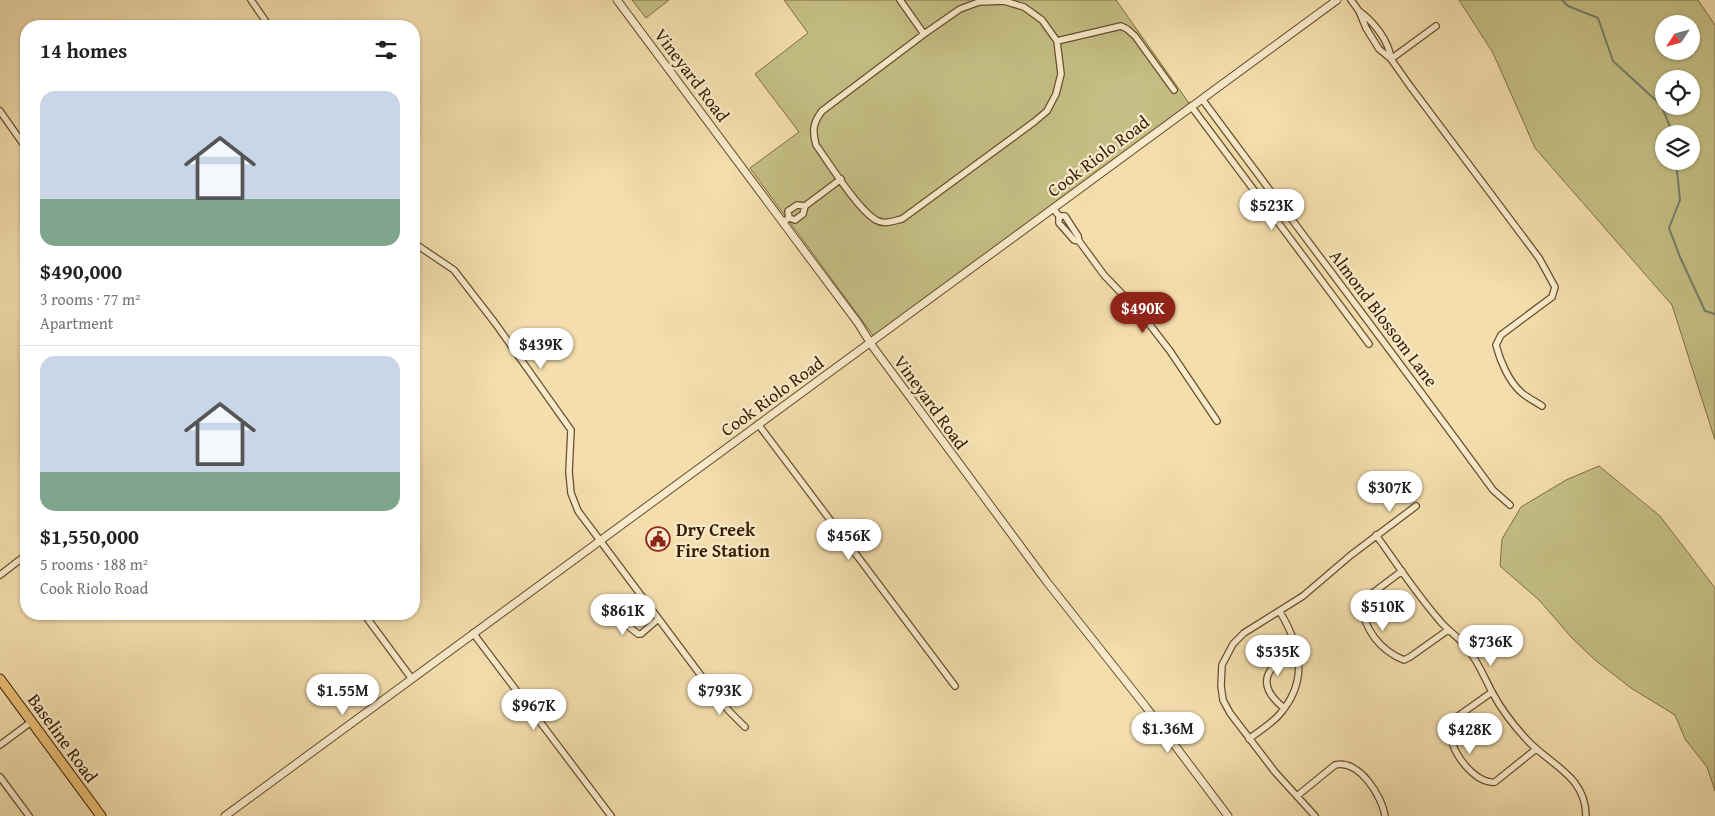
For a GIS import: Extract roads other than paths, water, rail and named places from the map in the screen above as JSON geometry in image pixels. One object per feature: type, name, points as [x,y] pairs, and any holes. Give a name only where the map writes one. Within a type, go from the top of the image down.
[{"type":"main road","name":"Baseline Road","points":[[0,679],[101,816]]},
{"type":"street","points":[[251,0],[265,20]]},
{"type":"street","name":"Vineyard Road","points":[[618,0],[786,220],[870,342],[1047,582],[1122,680],[1146,707],[1228,816]]},
{"type":"street","points":[[900,0],[924,34]]},
{"type":"street","name":"Cook Riolo Road","points":[[225,816],[1336,0]]},
{"type":"street","points":[[1351,0],[1379,49],[1391,59],[1539,258],[1555,287],[1552,297],[1502,335],[1496,345],[1499,357],[1521,393],[1542,406]]},
{"type":"street","points":[[1004,1],[1024,7],[1042,20],[1057,41],[1061,74],[1056,94],[1046,111],[1034,122],[902,219],[890,222],[877,221],[865,213],[816,145],[812,132],[815,120],[822,111],[924,34],[960,9],[979,2],[1004,1]]},
{"type":"street","points":[[1359,11],[1367,17],[1390,48],[1391,59]]},
{"type":"street","points":[[1057,41],[1121,26],[1135,36],[1174,90]]},
{"type":"street","points":[[1391,59],[1436,26]]},
{"type":"street","name":"Almond Blossom Lane","points":[[1202,99],[1493,490],[1510,505]]},
{"type":"street","points":[[1192,106],[1370,344]]},
{"type":"street","points":[[0,111],[20,139]]},
{"type":"street","points":[[806,206],[797,205],[788,211],[786,220],[795,220],[803,214],[806,206],[841,179]]},
{"type":"street","points":[[1053,208],[1060,216],[1065,216],[1078,236],[1079,241],[1104,275],[1142,316],[1170,351],[1217,420]]},
{"type":"street","points":[[1060,216],[1059,223],[1074,240],[1079,241]]},
{"type":"street","points":[[1066,232],[1072,227]]},
{"type":"street","points":[[420,247],[454,270],[495,323],[572,430],[568,472],[571,493],[578,511],[711,689],[745,727]]},
{"type":"street","points":[[758,424],[955,686]]},
{"type":"street","points":[[1315,816],[1275,772],[1230,713],[1223,700],[1221,686],[1222,665],[1233,644],[1244,633],[1303,596],[1376,535],[1416,506]]},
{"type":"street","points":[[1376,535],[1434,614],[1466,647],[1512,723],[1536,749],[1571,777],[1582,794],[1586,816]]},
{"type":"street","points":[[0,575],[20,560]]},
{"type":"street","points":[[1402,571],[1366,598],[1362,605],[1366,623],[1379,643],[1394,656],[1404,660],[1410,658],[1448,630]]},
{"type":"street","points":[[643,598],[630,616],[628,626],[638,634],[641,634],[658,619]]},
{"type":"street","points":[[1249,739],[1272,721],[1284,708],[1296,683],[1298,653],[1292,632],[1280,612]]},
{"type":"street","points":[[368,620],[412,679]]},
{"type":"street","points":[[473,634],[611,816]]},
{"type":"street","points":[[1284,708],[1272,697],[1268,690],[1266,682],[1268,674],[1272,667],[1280,661],[1298,653]]},
{"type":"street","points":[[1492,692],[1452,721],[1448,727],[1455,751],[1462,761],[1483,780],[1495,782],[1536,749]]},
{"type":"street","points":[[0,744],[31,722]]},
{"type":"street","points":[[1297,796],[1335,765],[1341,763],[1363,776],[1374,788],[1381,801],[1385,816]]},
{"type":"street","points":[[0,777],[29,816]]},
{"type":"waterway","points":[[1562,0],[1568,6],[1598,18],[1613,61],[1661,105],[1669,125]]},
{"type":"waterway","points":[[1677,170],[1680,200],[1669,228],[1705,311],[1715,314]]},
{"type":"place","name":"Dry Creek Fire Station","points":[[658,539]]}]
